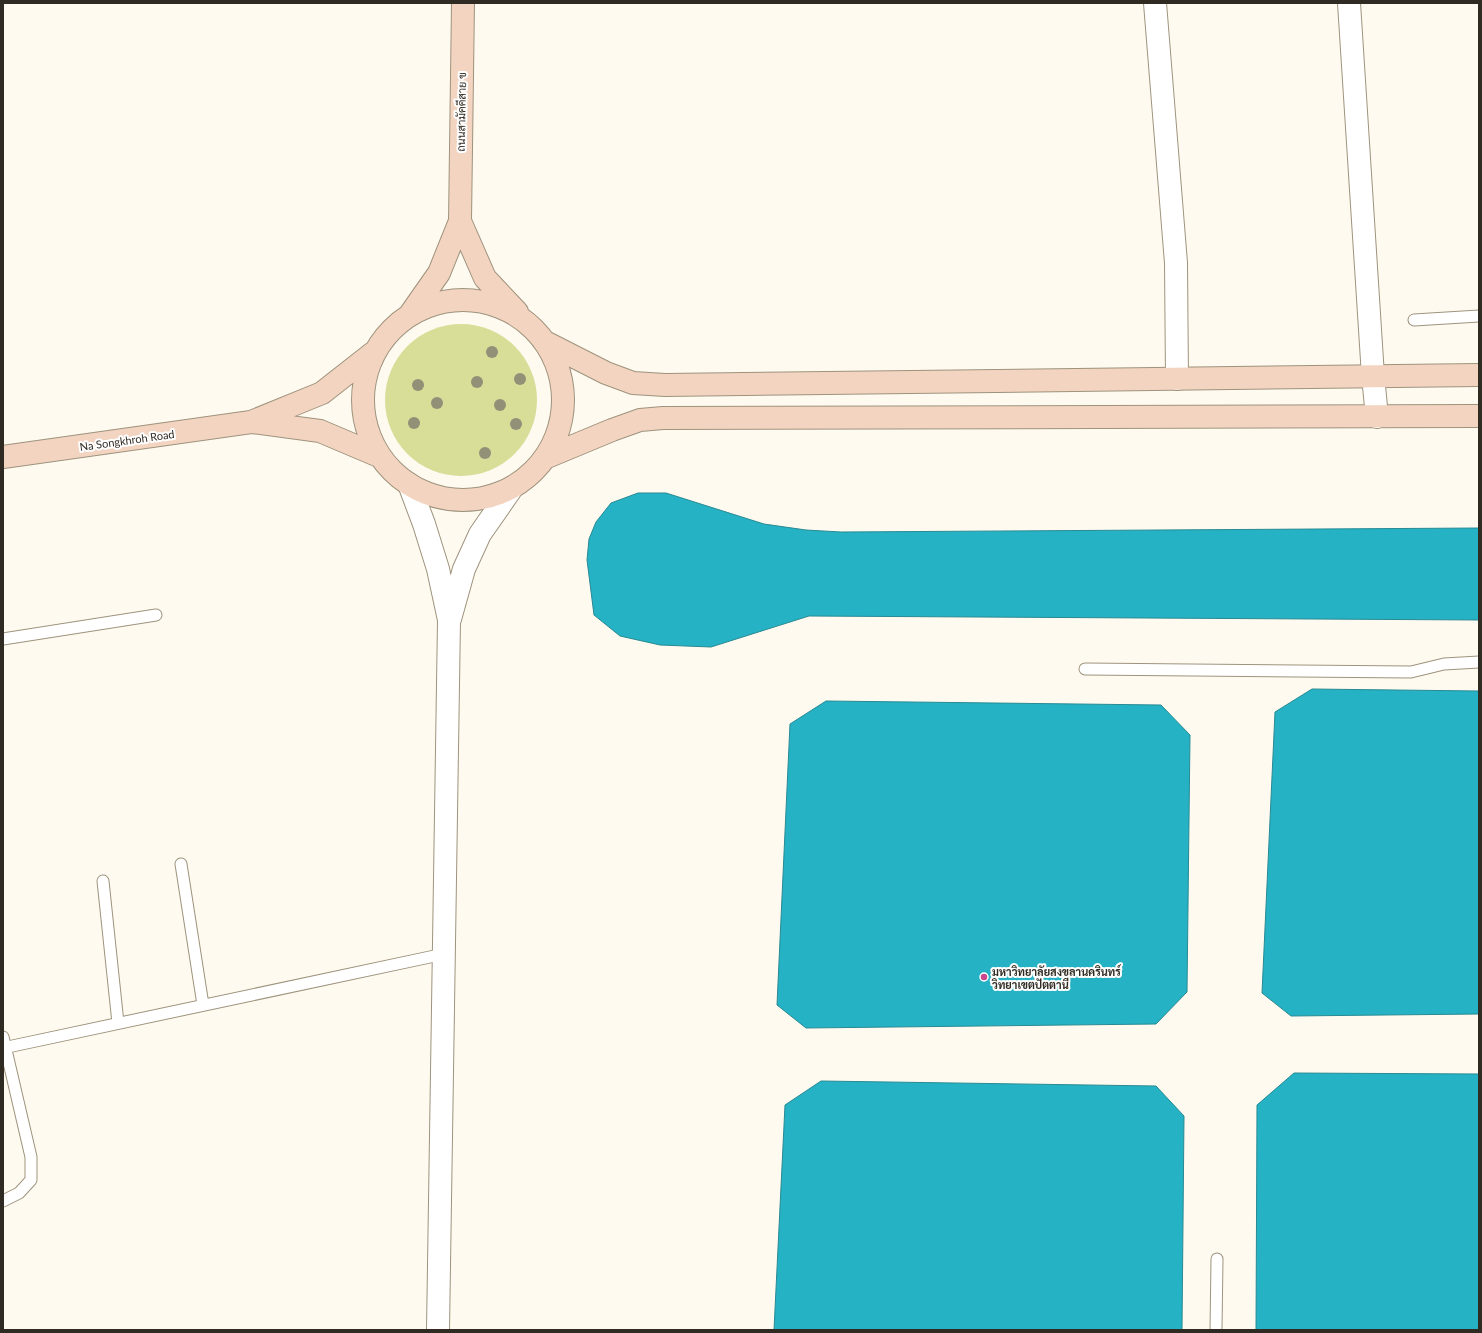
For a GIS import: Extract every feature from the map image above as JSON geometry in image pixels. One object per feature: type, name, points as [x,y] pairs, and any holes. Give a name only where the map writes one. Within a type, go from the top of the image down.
[{"type":"main road","name":"ถนนสามัคคีสาย ข","points":[[411,313],[439,273],[460,221],[463,3]]},
{"type":"main road","name":"ถนนสามัคคีสาย ข","points":[[460,221],[485,278],[545,342]]},
{"type":"main road","points":[[525,321],[498,306],[469,300],[439,302],[411,313],[390,330],[373,353],[364,379],[362,405],[368,432],[379,456],[393,472],[409,484],[433,496],[460,501],[487,498],[512,488],[531,475],[546,457],[560,430],[564,400],[559,369],[545,342]]},
{"type":"main road","points":[[545,342],[606,373],[633,383],[665,386],[1479,375]]},
{"type":"main road","name":"Na Songkhroh Road","points":[[3,457],[251,422],[322,393],[373,353]]},
{"type":"main road","points":[[546,457],[640,420],[663,418],[1479,416]]},
{"type":"main road","name":"Na Songkhroh Road","points":[[251,422],[320,431],[379,456]]},
{"type":"street","points":[[1155,3],[1176,263],[1177,379]]},
{"type":"street","points":[[1349,3],[1373,376],[1377,417]]},
{"type":"street","points":[[409,484],[438,568],[449,620],[438,1330]]},
{"type":"street","points":[[449,620],[464,569],[480,534],[512,488]]},
{"type":"lane","points":[[1414,320],[1479,316]]},
{"type":"lane","points":[[3,638],[156,615]]},
{"type":"lane","points":[[1085,669],[1411,672],[1456,662],[1479,662]]},
{"type":"lane","points":[[181,864],[203,1005]]},
{"type":"lane","points":[[102,881],[118,1023]]},
{"type":"lane","points":[[3,1201],[19,1193],[31,1180],[30,1157],[3,1044],[118,1023],[444,954]]},
{"type":"lane","points":[[1216,1330],[1217,1259]]},
{"type":"green space","points":[[454,324],[468,324],[483,327],[497,333],[515,346],[528,364],[534,378],[537,400],[534,422],[528,436],[515,454],[497,467],[483,473],[468,476],[454,476],[439,473],[425,467],[413,459],[402,448],[394,436],[388,422],[385,407],[385,393],[388,378],[394,364],[402,352],[413,341],[425,333],[439,327]]},
{"type":"water","points":[[638,493],[666,493],[764,524],[806,530],[841,532],[1479,528],[1479,620],[809,616],[711,647],[660,645],[620,636],[594,615],[587,560],[589,539],[596,522],[611,503]]},
{"type":"water","points":[[1312,689],[1479,691],[1479,1014],[1291,1016],[1262,993],[1275,712]]},
{"type":"water","points":[[826,701],[1161,705],[1190,735],[1187,992],[1156,1024],[806,1028],[777,1005],[790,724]]},
{"type":"water","points":[[1294,1073],[1479,1074],[1479,1330],[1256,1330],[1257,1105]]},
{"type":"water","points":[[821,1081],[1156,1086],[1184,1116],[1182,1330],[774,1330],[785,1105]]},
{"type":"place","name":"มหาวิทยาลัยสงขลานครินทร์ วิทยาเขตปัตตานี","points":[[984,977]]}]
